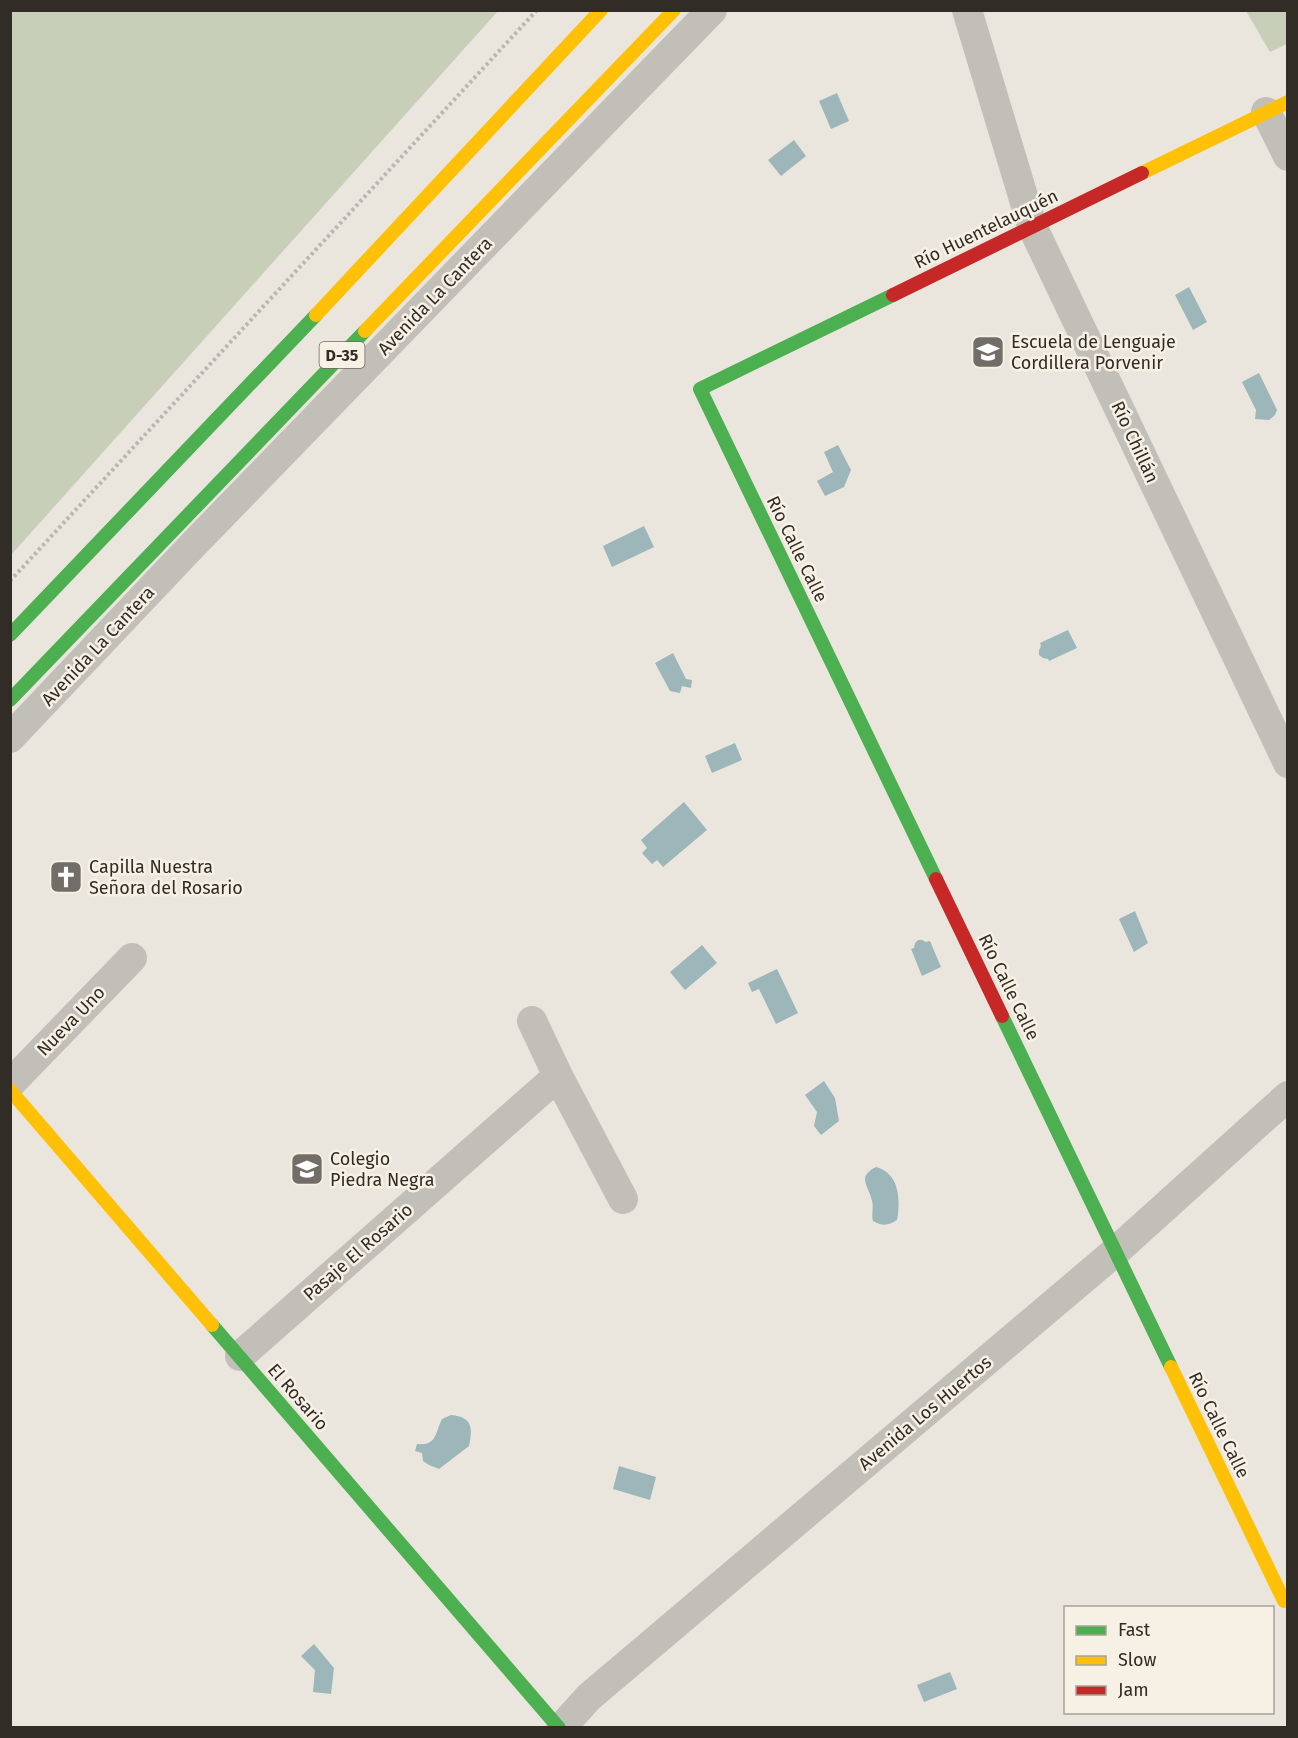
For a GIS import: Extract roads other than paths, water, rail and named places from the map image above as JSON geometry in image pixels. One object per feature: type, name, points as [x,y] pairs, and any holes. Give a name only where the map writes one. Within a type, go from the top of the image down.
[{"type":"main road","name":"D-35","points":[[10,635],[331,299],[601,10]]},
{"type":"main road","name":"Avenida La Cantera","points":[[10,700],[674,10]]},
{"type":"main road","name":"Río Huentelauquén","points":[[700,389],[1277,107]]},
{"type":"main road","name":"Río Calle Calle","points":[[700,389],[1284,1601]]},
{"type":"main road","name":"El Rosario","points":[[10,1090],[560,1728]]},
{"type":"street","name":"Avenida La Cantera","points":[[10,738],[190,548],[712,10]]},
{"type":"street","name":"Río Chillán","points":[[967,10],[1032,226],[1287,763]]},
{"type":"street","points":[[1277,107],[1287,156]]},
{"type":"street","name":"Nueva Uno","points":[[10,1084],[132,958]]},
{"type":"street","points":[[532,1021],[558,1076],[623,1199]]},
{"type":"street","name":"Pasaje El Rosario","points":[[240,1356],[558,1076]]},
{"type":"street","name":"Avenida Los Huertos","points":[[560,1728],[589,1697],[1116,1251],[1287,1096]]},
{"type":"water","points":[[837,93],[849,121],[831,129],[819,101]]},
{"type":"water","points":[[794,140],[806,156],[781,176],[768,160]]},
{"type":"water","points":[[1189,287],[1207,322],[1193,330],[1175,295]]},
{"type":"water","points":[[1259,373],[1277,410],[1269,420],[1255,419],[1256,410],[1242,382]]},
{"type":"water","points":[[838,445],[851,470],[844,487],[825,496],[817,481],[833,472],[824,452]]},
{"type":"water","points":[[644,526],[654,547],[612,567],[603,546]]},
{"type":"water","points":[[1068,630],[1077,648],[1049,661],[1039,655],[1040,643]]},
{"type":"water","points":[[673,653],[686,679],[692,680],[691,688],[682,686],[680,693],[670,691],[655,663]]},
{"type":"water","points":[[735,743],[742,760],[712,773],[705,756]]},
{"type":"water","points":[[684,802],[707,830],[663,867],[657,860],[652,864],[642,853],[647,848],[641,840]]},
{"type":"water","points":[[1135,911],[1148,943],[1134,952],[1119,919]]},
{"type":"water","points":[[918,940],[930,941],[941,967],[922,976],[911,949]]},
{"type":"water","points":[[702,945],[717,963],[685,990],[670,972]]},
{"type":"water","points":[[777,969],[798,1013],[776,1024],[759,989],[752,992],[748,983]]},
{"type":"water","points":[[824,1081],[835,1098],[839,1121],[821,1135],[814,1126],[817,1112],[805,1095]]},
{"type":"water","points":[[876,1167],[890,1175],[897,1188],[899,1204],[897,1220],[888,1224],[873,1221],[873,1203],[865,1178]]},
{"type":"water","points":[[451,1415],[463,1418],[469,1424],[471,1433],[469,1446],[439,1469],[423,1461],[422,1453],[415,1451],[417,1444],[432,1441],[442,1419]]},
{"type":"water","points":[[619,1466],[656,1477],[650,1500],[613,1489]]},
{"type":"water","points":[[314,1644],[334,1668],[331,1694],[313,1692],[315,1670],[301,1656]]},
{"type":"water","points":[[950,1672],[957,1689],[924,1702],[917,1685]]},
{"type":"place","name":"Escuela de Lenguaje Cordillera Porvenir","points":[[988,352]]},
{"type":"place","name":"Capilla Nuestra Señora del Rosario","points":[[66,877]]},
{"type":"place","name":"Colegio Piedra Negra","points":[[307,1169]]}]
